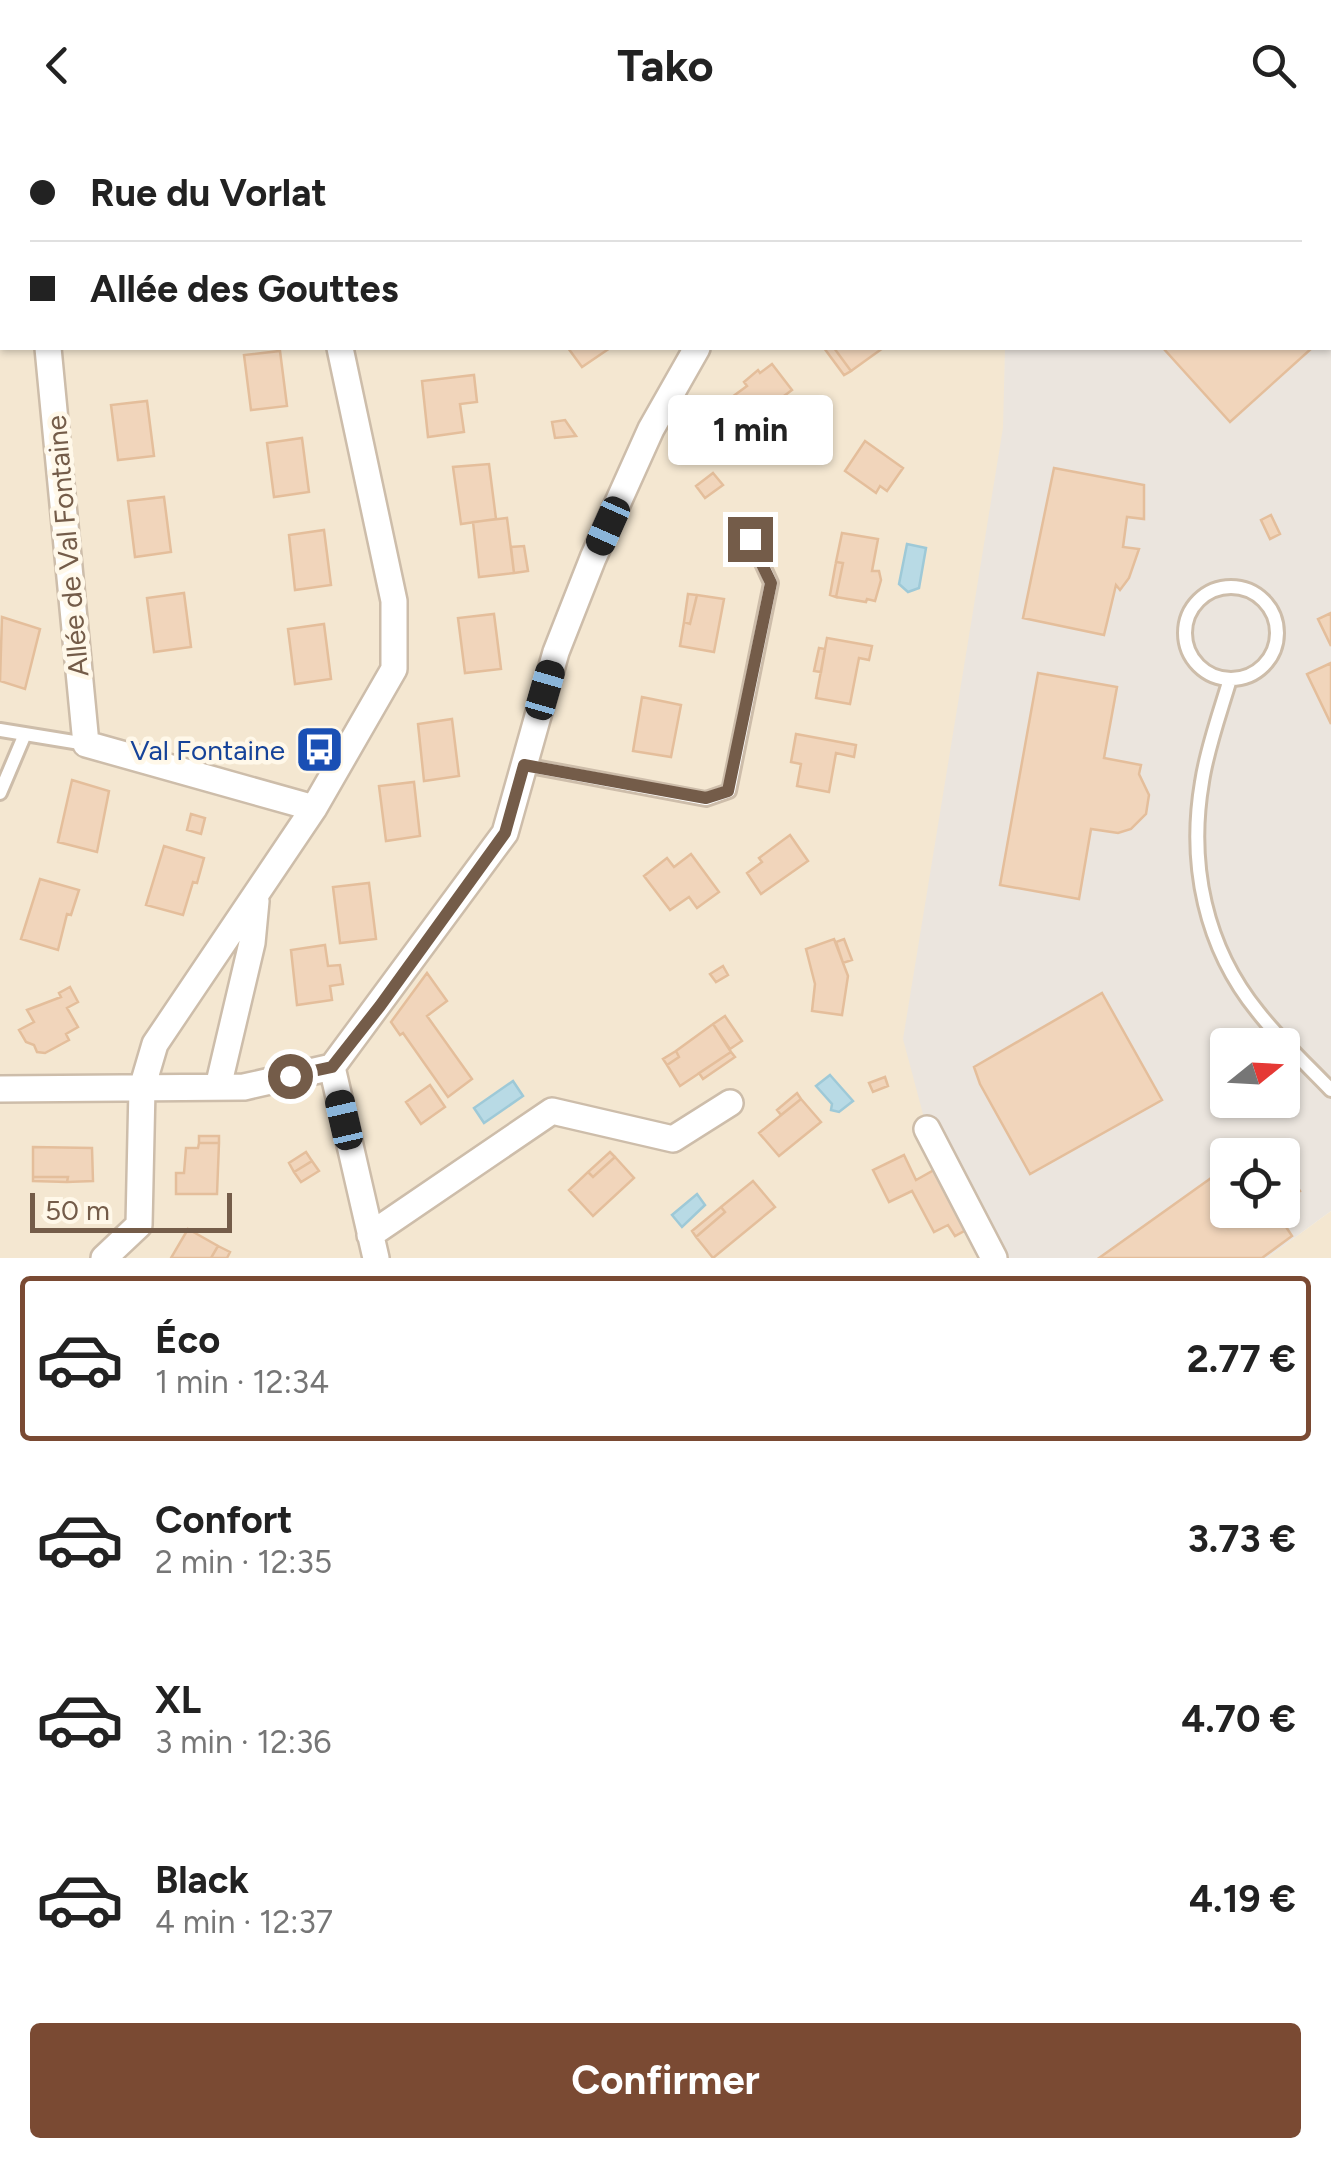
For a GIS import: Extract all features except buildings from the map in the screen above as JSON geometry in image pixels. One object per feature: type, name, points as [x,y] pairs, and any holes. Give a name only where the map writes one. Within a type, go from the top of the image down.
[{"type":"street","name":"Allée de Val Fontaine","points":[[48,350],[86,744]]},
{"type":"street","points":[[104,1258],[139,1225],[142,1088],[155,1044],[314,808],[394,669],[394,601],[340,350]]},
{"type":"street","points":[[0,1088],[244,1087],[332,1067],[505,833],[556,652],[593,558],[651,429],[696,350]]},
{"type":"street","points":[[86,744],[314,808]]},
{"type":"street","points":[[218,1087],[252,943],[256,896]]},
{"type":"street","points":[[332,1067],[373,1246],[552,1111],[672,1139],[730,1103]]},
{"type":"street","points":[[927,1130],[994,1258]]},
{"type":"lane","points":[[524,765],[706,798],[728,791],[771,583],[750,539]]},
{"type":"lane","points":[[1232,586],[1260,596],[1270,607],[1278,634],[1275,649],[1257,671],[1230,679],[1214,676],[1190,655],[1186,624],[1202,597],[1232,586]]},
{"type":"lane","points":[[1230,679],[1202,779],[1197,817],[1197,861],[1205,914],[1228,967],[1257,1012],[1331,1090]]},
{"type":"lane","points":[[0,730],[86,744]]},
{"type":"lane","points":[[0,793],[25,734]]},
{"type":"shaded area","points":[[0,350],[1005,350],[1001,1258],[0,1258]]},
{"type":"shaded area","points":[[1005,350],[1331,350],[1331,1211],[1267,1258],[994,1258],[927,1129],[903,1039],[1003,428]]},
{"type":"shaded area","points":[[1331,1211],[1331,1258],[1267,1258]]},
{"type":"water","points":[[907,544],[926,548],[919,588],[908,592],[899,584]]},
{"type":"water","points":[[830,1075],[853,1101],[839,1112],[831,1110],[832,1104],[816,1086]]},
{"type":"water","points":[[513,1081],[523,1096],[484,1123],[474,1108]]},
{"type":"water","points":[[697,1194],[705,1205],[682,1227],[672,1215]]},
{"type":"place","name":"Val Fontaine","points":[[320,750]]},
{"type":"route","points":[[290,1076],[332,1067],[380,1006],[505,833],[524,765],[706,798],[728,791],[771,583],[750,539]]}]
